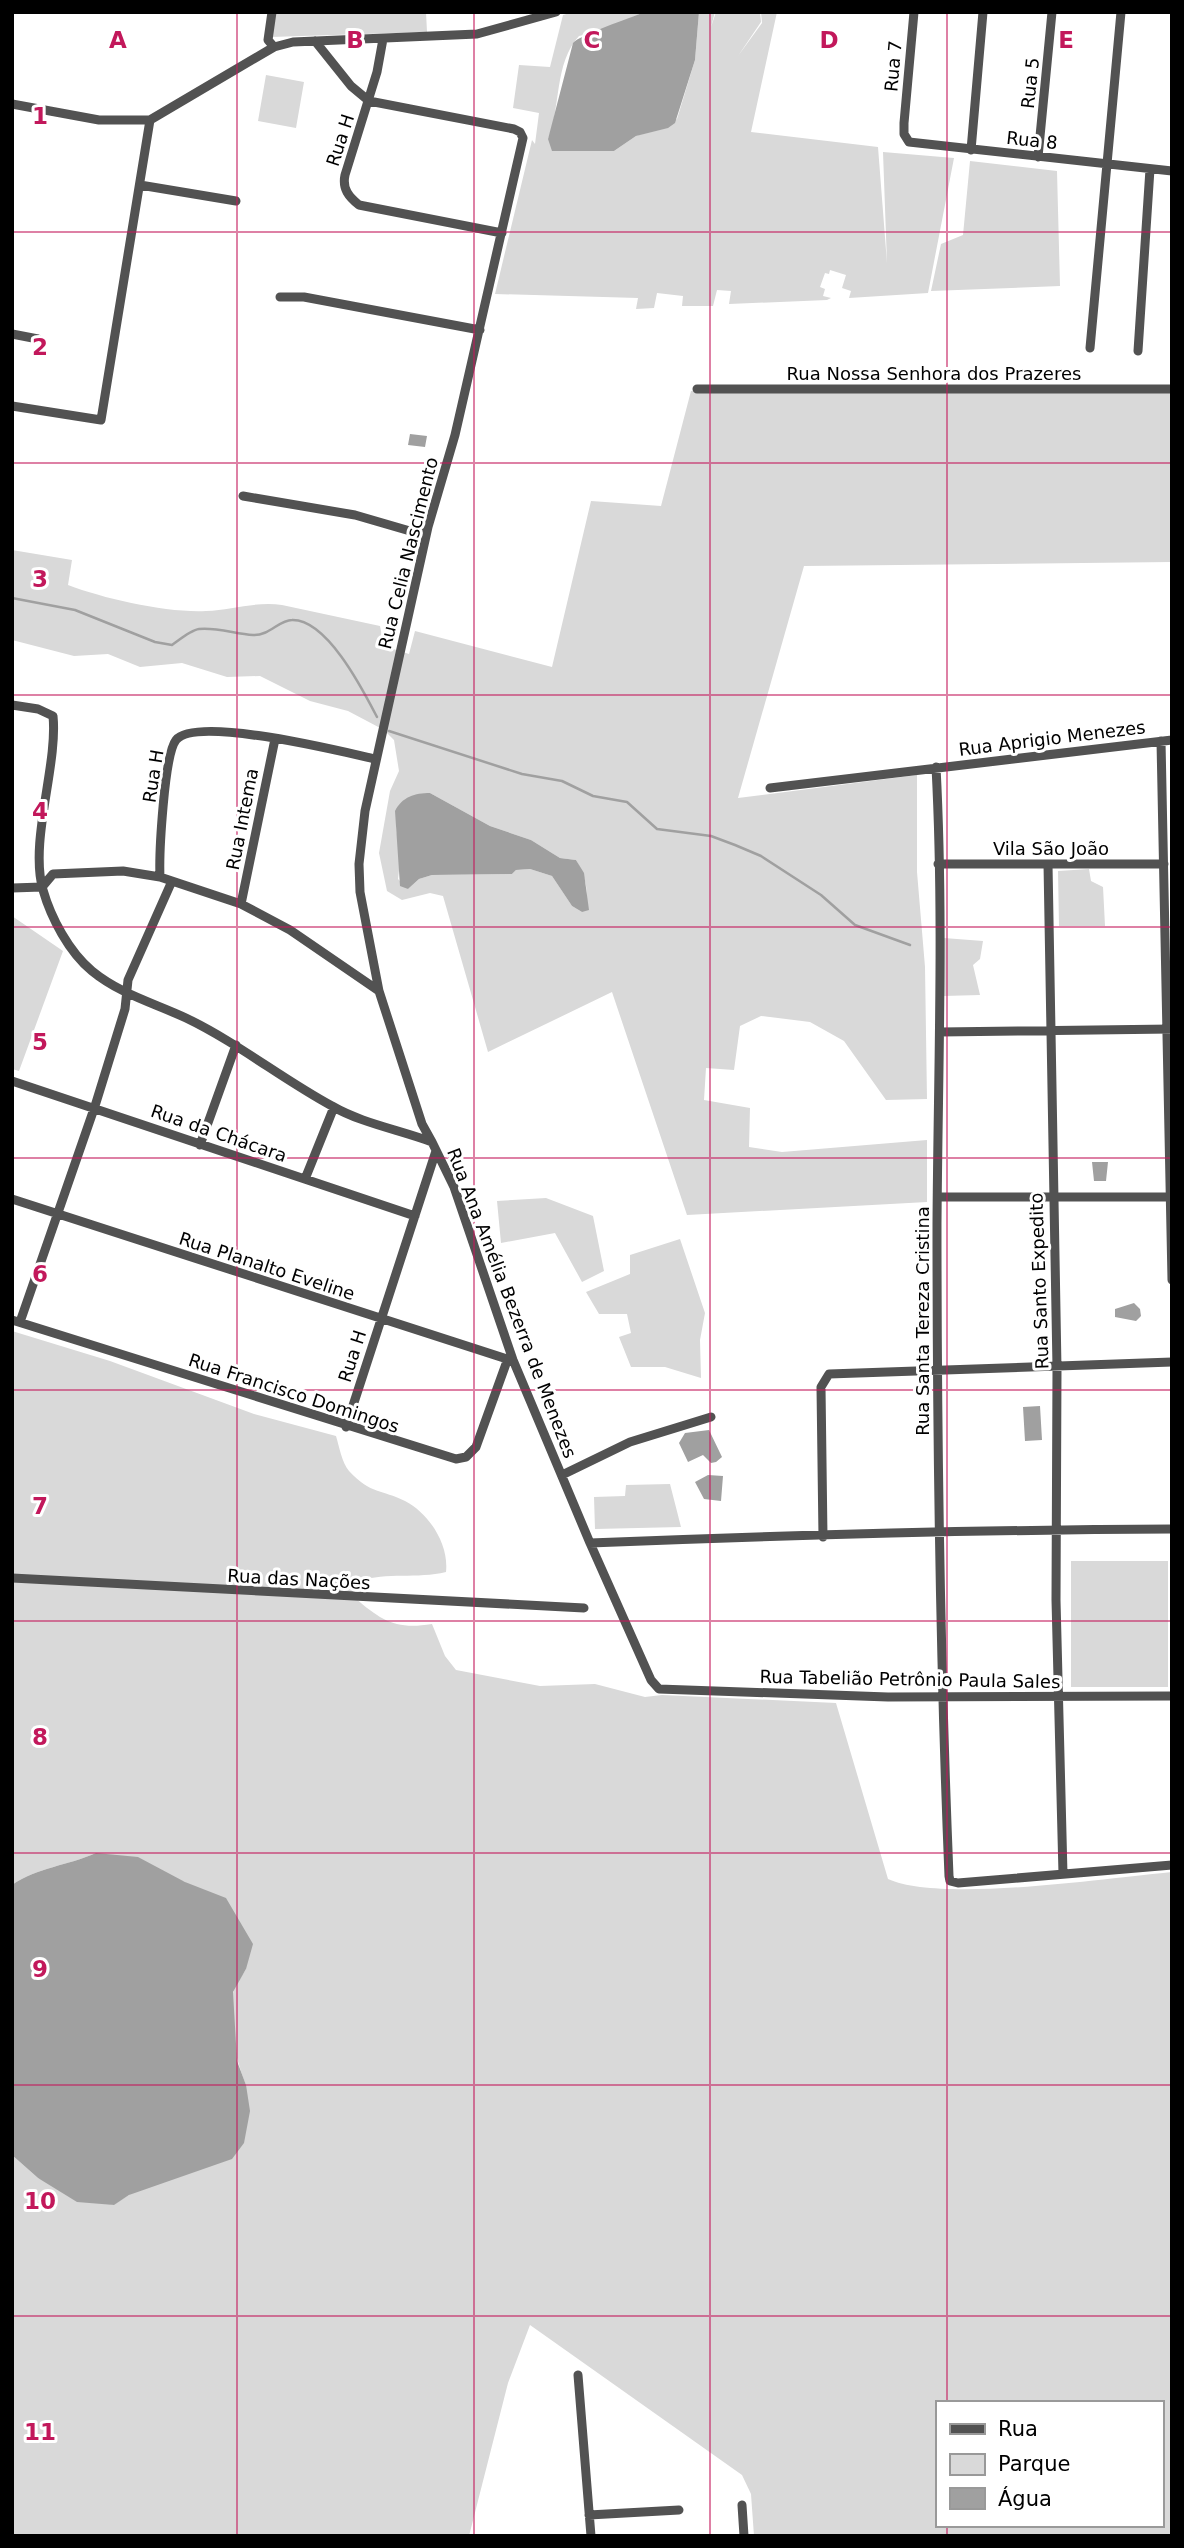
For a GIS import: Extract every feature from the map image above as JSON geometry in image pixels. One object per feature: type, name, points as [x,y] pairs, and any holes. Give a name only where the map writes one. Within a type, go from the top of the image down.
[{"type":"street","points":[[272,12],[268,40],[274,47]]},
{"type":"street","points":[[12,104],[99,120],[150,120],[274,47],[316,41],[477,34],[556,12]]},
{"type":"street","name":"Rua 7","points":[[904,123],[914,12]]},
{"type":"street","points":[[971,150],[983,12]]},
{"type":"street","name":"Rua 5","points":[[1038,157],[1052,12]]},
{"type":"street","points":[[1090,348],[1121,12]]},
{"type":"street","points":[[369,101],[383,39]]},
{"type":"street","name":"Rua H","points":[[316,41],[351,86],[369,101],[343,185],[350,198],[359,205],[502,233]]},
{"type":"street","name":"Rua Celia Nascimento","points":[[369,101],[514,129],[520,132],[523,138],[455,435],[428,527],[375,759],[359,864],[360,891],[379,991],[422,1124],[432,1142]]},
{"type":"street","points":[[12,406],[101,421],[150,120]]},
{"type":"street","name":"Rua 8","points":[[904,123],[904,134],[909,142],[1172,171]]},
{"type":"street","points":[[1138,351],[1150,169]]},
{"type":"street","points":[[140,185],[236,201]]},
{"type":"street","points":[[280,297],[304,297],[480,330]]},
{"type":"street","points":[[12,334],[38,339]]},
{"type":"street","name":"Rua Nossa Senhora dos Prazeres","points":[[697,389],[1172,389]]},
{"type":"street","points":[[243,496],[355,515],[410,531],[428,527]]},
{"type":"street","name":"Rua Ana Amélia Bezerra de Menezes","points":[[12,705],[38,709],[53,716],[41,851],[42,887],[54,918],[75,954],[92,971],[126,993],[186,1018],[236,1045],[334,1107],[432,1142],[454,1188],[510,1360],[651,1680]]},
{"type":"street","name":"Rua H","points":[[160,877],[160,835],[177,739],[185,733],[204,730],[275,739]]},
{"type":"street","points":[[275,739],[375,759]]},
{"type":"street","name":"Rua Intema","points":[[241,904],[275,739]]},
{"type":"street","name":"Rua Aprigio Menezes","points":[[770,788],[1172,740]]},
{"type":"street","points":[[1161,741],[1169,1029],[1172,1280]]},
{"type":"street","name":"Rua Santa Tereza Cristina","points":[[936,767],[940,1032],[937,1368],[942,1697],[949,1876],[950,1881],[958,1883],[1062,1874]]},
{"type":"street","name":"Vila São João","points":[[938,864],[1164,864]]},
{"type":"street","name":"Rua Santo Expedito","points":[[1048,864],[1057,1368],[1055,1530],[1062,1874]]},
{"type":"street","points":[[12,888],[42,887],[53,874],[123,871],[160,877],[241,904],[290,930],[379,991]]},
{"type":"street","points":[[16,1321],[58,1215],[95,1107],[125,1009],[128,980],[172,881]]},
{"type":"street","points":[[940,1032],[1169,1029]]},
{"type":"street","points":[[200,1145],[236,1045]]},
{"type":"street","name":"Rua da Chácara","points":[[12,1081],[415,1216]]},
{"type":"street","points":[[305,1179],[334,1107]]},
{"type":"street","name":"Rua H","points":[[346,1427],[436,1152]]},
{"type":"street","points":[[937,1197],[1171,1197]]},
{"type":"street","name":"Rua Planalto Eveline","points":[[12,1199],[510,1360]]},
{"type":"street","name":"Rua Francisco Domingos","points":[[16,1321],[346,1427],[456,1459],[466,1457],[478,1443],[510,1360]]},
{"type":"street","points":[[822,1537],[822,1382],[834,1373],[937,1368],[1057,1368],[1172,1362]]},
{"type":"street","points":[[562,1475],[630,1442],[711,1417]]},
{"type":"street","points":[[590,1543],[822,1537],[939,1530],[1172,1530]]},
{"type":"street","name":"Rua das Nações","points":[[12,1578],[584,1608]]},
{"type":"street","name":"Rua Tabelião Petrônio Paula Sales","points":[[651,1680],[665,1689],[942,1697],[1172,1696]]},
{"type":"street","points":[[1062,1874],[1172,1865]]},
{"type":"street","points":[[578,2375],[591,2536]]},
{"type":"street","points":[[742,2505],[744,2536]]},
{"type":"street","points":[[589,2515],[679,2510]]},
{"type":"green space","points":[[275,12],[426,12],[427,32],[271,37]]},
{"type":"green space","points":[[573,12],[644,12],[604,30],[579,36],[565,59],[562,72],[548,139],[589,150],[614,151],[636,136],[677,119],[695,60],[699,12],[715,12],[711,27],[716,12],[760,12],[761,22],[738,56],[762,23],[761,12],[777,12],[751,132],[878,147],[887,263],[883,152],[954,158],[928,293],[849,298],[851,291],[842,288],[846,275],[830,270],[829,274],[825,273],[820,287],[825,289],[823,296],[831,298],[827,300],[729,304],[731,291],[717,290],[713,306],[682,306],[683,296],[657,293],[654,308],[636,309],[638,298],[495,294],[532,140],[535,144],[539,113],[513,108],[519,65],[550,67],[563,15]]},
{"type":"green space","points":[[266,75],[304,82],[296,128],[258,121]]},
{"type":"green space","points":[[970,161],[1057,171],[1060,286],[931,291],[941,244],[963,235]]},
{"type":"green space","points":[[1172,390],[1172,562],[804,566],[738,798],[917,775],[917,872],[925,967],[927,1099],[886,1100],[844,1041],[810,1022],[761,1016],[740,1026],[734,1070],[706,1068],[704,1100],[750,1108],[749,1147],[782,1152],[927,1140],[927,1202],[687,1215],[612,992],[488,1052],[443,896],[430,893],[402,900],[387,891],[379,853],[390,791],[399,771],[394,740],[384,730],[348,711],[310,701],[260,676],[227,677],[182,663],[140,667],[108,654],[74,656],[12,640],[12,550],[72,560],[68,585],[136,604],[190,611],[263,604],[282,605],[380,626],[384,646],[409,654],[415,631],[552,667],[591,501],[661,506],[691,391]],"holes":[[[430,793],[490,826],[531,840],[560,858],[576,860],[586,886],[582,912],[572,906],[552,876],[530,869],[516,870],[512,874],[432,875],[419,879],[408,889],[398,879],[400,862],[396,826]]]},
{"type":"green space","points":[[1089,869],[1091,881],[1103,887],[1105,926],[1059,926],[1058,871]]},
{"type":"green space","points":[[12,916],[63,951],[19,1071],[12,1069]]},
{"type":"green space","points":[[944,938],[983,941],[980,959],[973,965],[980,995],[943,996]]},
{"type":"green space","points":[[546,1198],[593,1216],[604,1271],[582,1282],[555,1233],[501,1243],[497,1201]]},
{"type":"green space","points":[[680,1239],[705,1313],[700,1340],[701,1378],[665,1367],[631,1367],[619,1337],[631,1333],[627,1314],[599,1314],[586,1292],[630,1274],[630,1255]]},
{"type":"green space","points":[[12,1331],[110,1361],[254,1414],[336,1436],[344,1464],[357,1479],[370,1488],[405,1501],[430,1522],[441,1541],[446,1562],[446,1572],[359,1581],[355,1598],[373,1613],[390,1622],[409,1626],[432,1624],[445,1656],[456,1670],[540,1686],[595,1684],[645,1697],[662,1695],[836,1703],[888,1879],[913,1886],[984,1889],[1172,1872],[1172,2536],[754,2536],[751,2494],[742,2475],[530,2325],[508,2383],[469,2536],[12,2536],[12,2155],[38,2178],[113,2205],[129,2195],[246,2085],[231,2028],[231,2004],[234,1990],[246,1969],[185,1882],[96,1853],[12,1885]]},
{"type":"green space","points":[[670,1484],[681,1527],[595,1529],[594,1497],[625,1496],[626,1485]]},
{"type":"green space","points":[[1071,1561],[1168,1561],[1168,1687],[1071,1687]]},
{"type":"water","points":[[644,12],[699,12],[695,60],[675,123],[668,128],[636,136],[614,151],[552,151],[548,139],[573,43],[595,31]]},
{"type":"water","points":[[410,434],[427,436],[425,447],[408,445]]},
{"type":"water","points":[[430,793],[490,826],[531,840],[560,858],[576,860],[584,873],[589,910],[582,912],[572,906],[552,876],[530,869],[516,870],[512,874],[432,875],[419,879],[408,889],[400,886],[395,811],[401,802],[410,797]]},
{"type":"water","points":[[1092,1162],[1108,1162],[1106,1181],[1094,1181]]},
{"type":"water","points":[[1134,1303],[1140,1309],[1141,1316],[1136,1321],[1115,1317],[1115,1309]]},
{"type":"water","points":[[1040,1406],[1042,1440],[1025,1441],[1023,1407]]},
{"type":"water","points":[[709,1430],[722,1457],[711,1463],[703,1455],[688,1462],[679,1443],[685,1433]]},
{"type":"water","points":[[708,1475],[723,1476],[721,1501],[704,1499],[695,1482]]},
{"type":"water","points":[[96,1853],[138,1857],[185,1882],[226,1898],[253,1944],[246,1969],[233,1992],[237,2061],[246,2085],[250,2111],[244,2143],[232,2159],[129,2195],[114,2205],[77,2202],[38,2178],[12,2155],[12,1885],[42,1870]]},
{"type":"waterway","points":[[12,598],[75,610],[155,642],[172,645],[199,629],[259,635],[283,622],[292,620],[305,623],[331,643],[363,690],[377,717]]},
{"type":"waterway","points":[[389,731],[522,774],[562,781],[593,796],[627,802],[657,829],[711,836],[735,845],[761,856],[821,895],[855,925],[910,945]]}]
